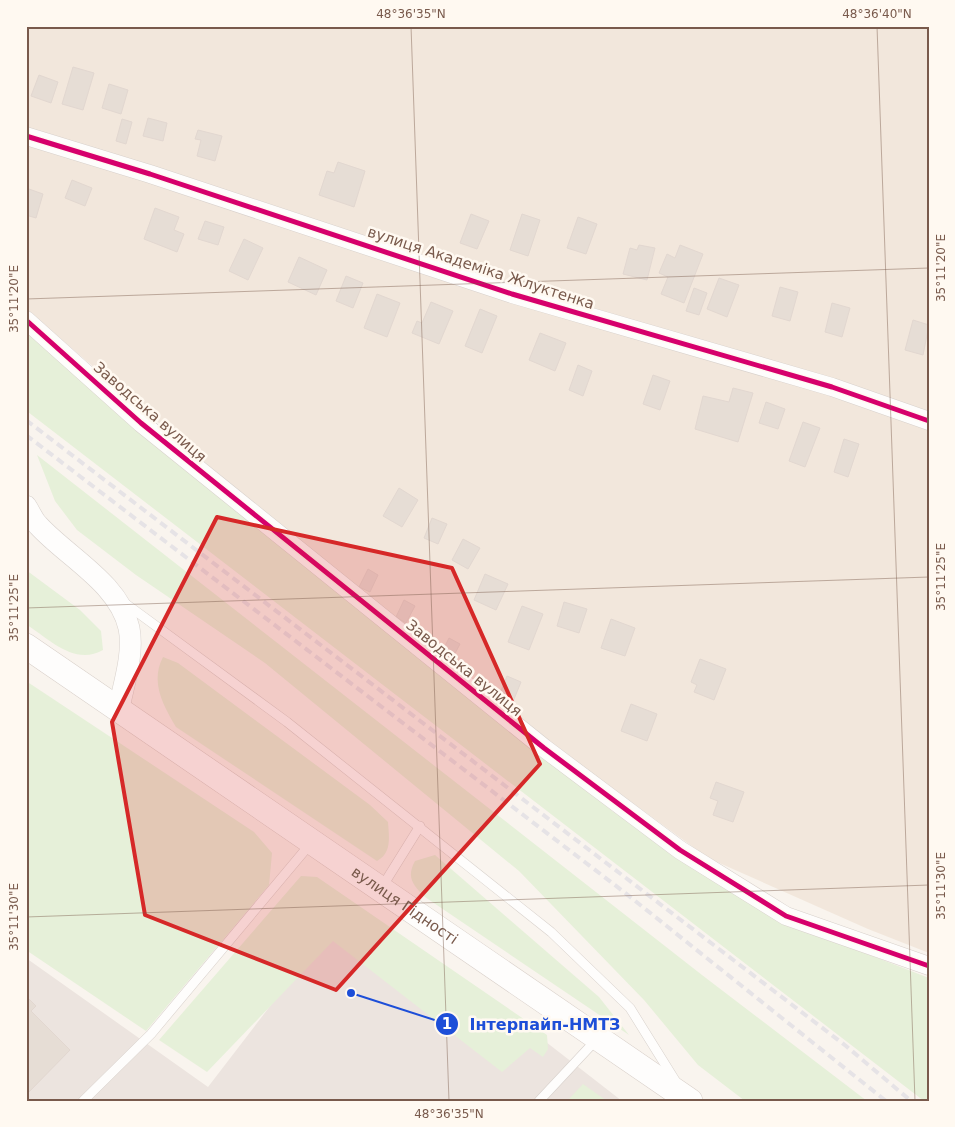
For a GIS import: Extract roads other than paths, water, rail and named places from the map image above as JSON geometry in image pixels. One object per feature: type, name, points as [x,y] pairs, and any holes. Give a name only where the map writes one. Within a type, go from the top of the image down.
[{"type":"main road","name":"вулиця Гідності","points":[[26,646],[313,840],[688,1099]]},
{"type":"street","name":"вулиця Академіка Жлуктенка","points":[[26,136],[150,174],[512,294],[832,387],[929,421]]},
{"type":"street","name":"Заводська вулиця","points":[[26,320],[141,424],[544,748],[680,850],[786,916],[929,966]]},
{"type":"street","points":[[26,506],[37,524],[109,591],[123,613],[129,628],[129,652],[119,708]]},
{"type":"lane","points":[[109,591],[287,722],[551,932],[630,1008],[688,1099]]},
{"type":"lane","points":[[382,888],[420,826]]},
{"type":"lane","points":[[83,1101],[151,1034],[313,840]]},
{"type":"lane","points":[[539,1101],[599,1036]]},
{"type":"railway","points":[[26,420],[846,1046],[911,1101]]},
{"type":"railway","points":[[26,435],[624,892],[886,1101]]},
{"type":"place","name":"Інтерпайп-НМТЗ","points":[[351,993]]}]
